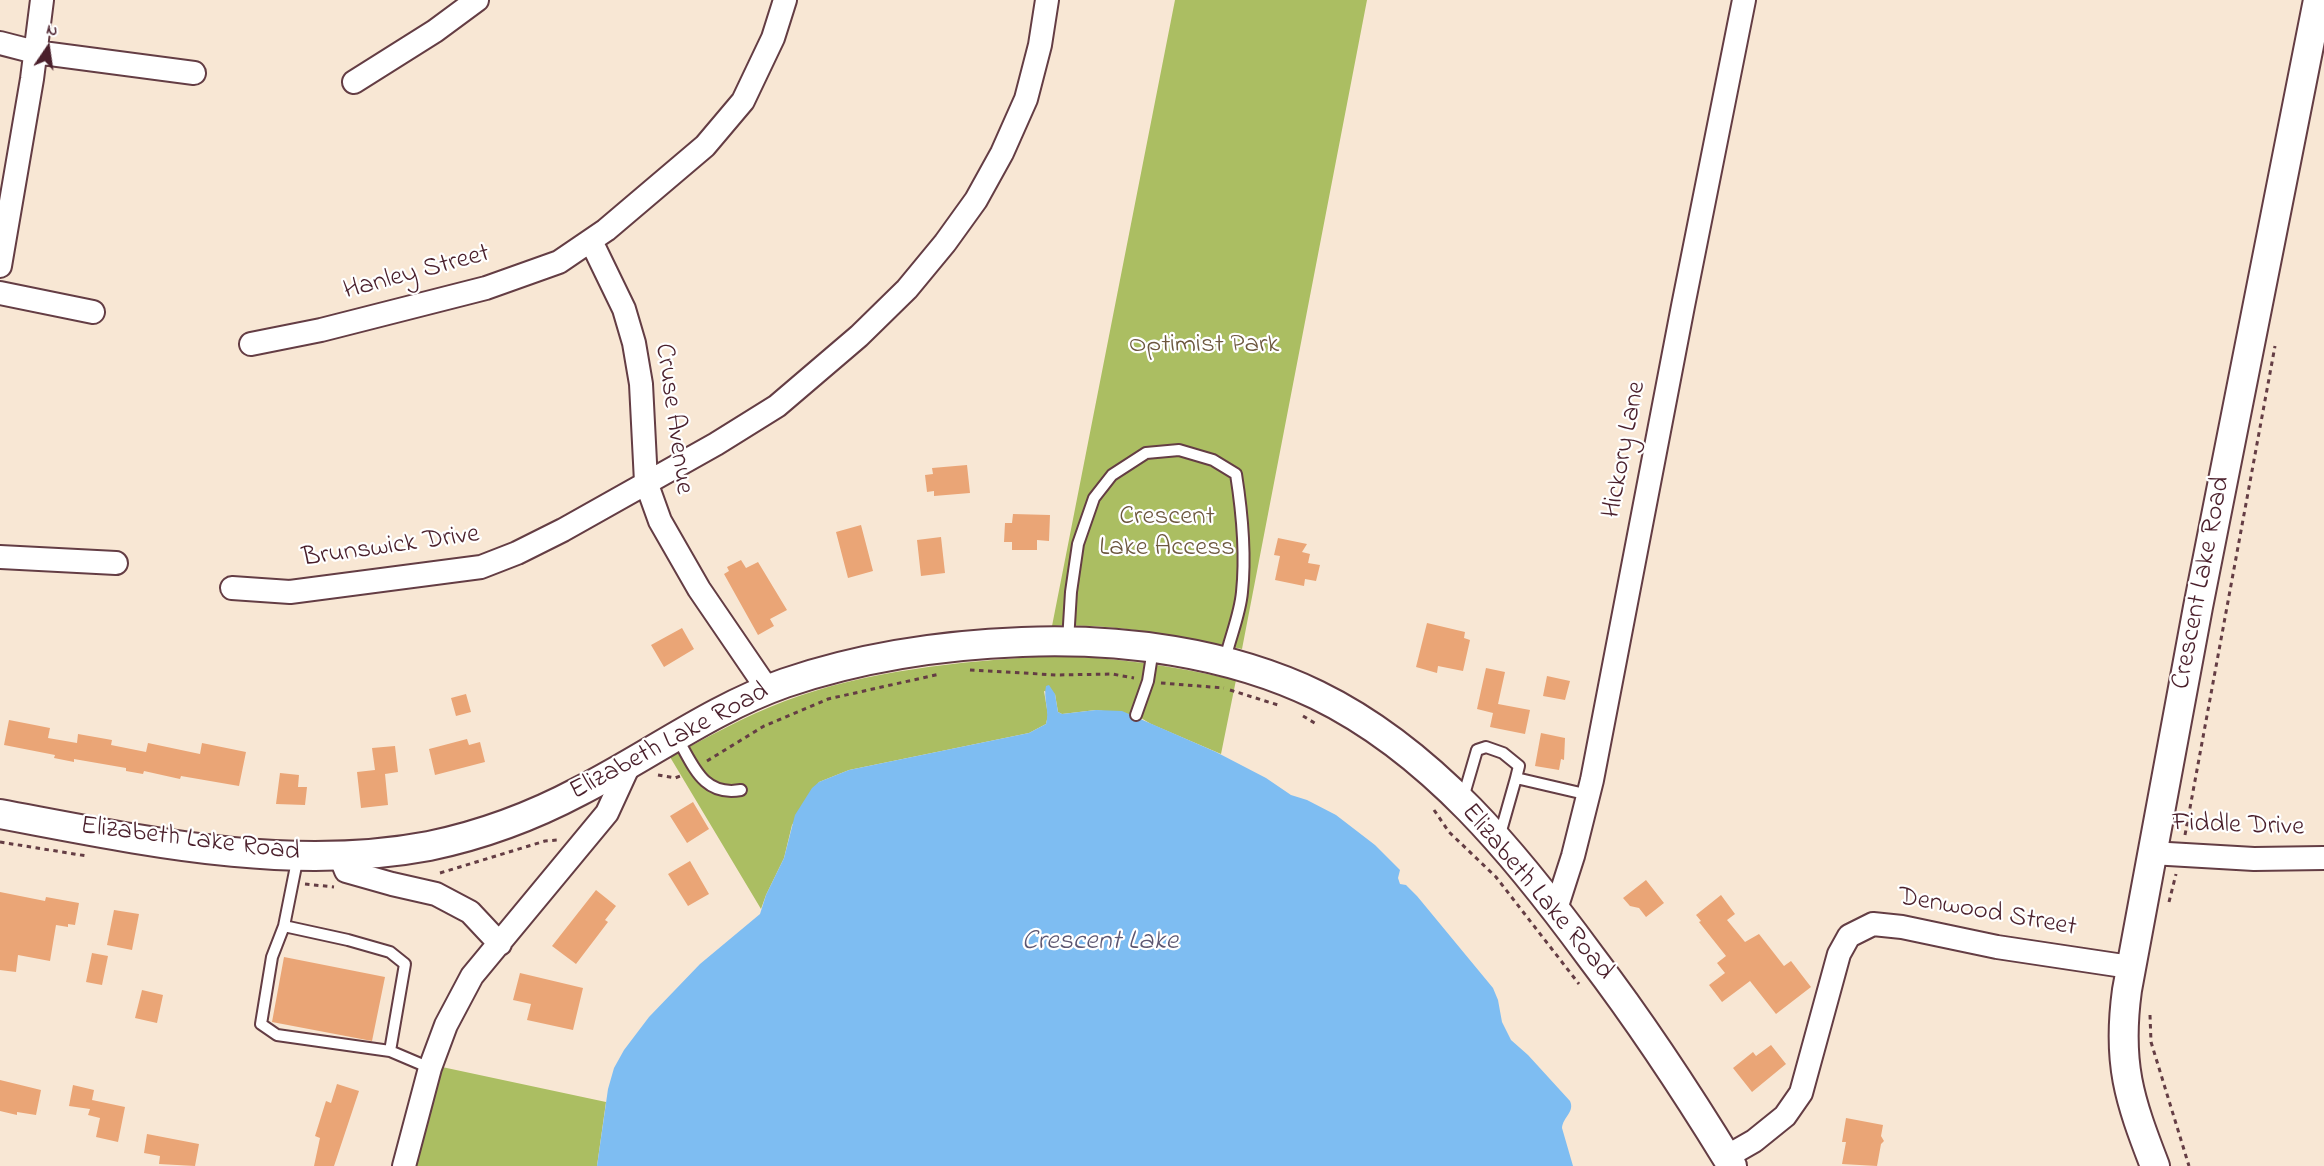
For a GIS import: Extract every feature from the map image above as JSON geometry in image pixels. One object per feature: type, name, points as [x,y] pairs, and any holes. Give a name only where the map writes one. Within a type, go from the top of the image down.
[{"type":"street","points":[[0,266],[42,0]]},
{"type":"street","points":[[354,82],[435,31],[477,0]]},
{"type":"street","name":"Hanley Street","points":[[251,344],[321,330],[486,288],[559,262],[606,230],[705,146],[743,101],[773,38],[784,0]]},
{"type":"street","name":"Brunswick Drive","points":[[232,588],[290,592],[481,567],[517,553],[563,530],[716,444],[777,406],[859,336],[907,289],[945,243],[976,200],[1002,153],[1026,99],[1040,45],[1047,0]]},
{"type":"street","name":"Hickory Lane","points":[[1556,909],[1573,856],[1588,795],[1744,0]]},
{"type":"street","name":"Crescent Lake Road","points":[[2155,1166],[2130,1096],[2124,1065],[2124,1018],[2130,968],[2318,0]]},
{"type":"street","points":[[0,43],[35,52],[194,73]]},
{"type":"street","name":"Cruse Avenue","points":[[591,241],[624,309],[634,343],[641,384],[646,482],[660,521],[699,589],[768,690]]},
{"type":"street","points":[[0,293],[93,312]]},
{"type":"street","points":[[0,557],[116,564]]},
{"type":"street","name":"Elizabeth Lake Road","points":[[0,814],[209,849],[298,856],[340,856],[410,849],[482,833],[643,769],[676,736],[717,713],[768,690],[834,669],[904,654],[990,643],[1068,641],[1153,648],[1224,663],[1294,685],[1351,715],[1401,749],[1462,803],[1556,909],[1632,1012],[1729,1162]]},
{"type":"street","points":[[404,1166],[430,1068],[446,1025],[472,976],[643,769]]},
{"type":"street","name":"Fiddle Drive","points":[[2151,853],[2254,859],[2324,858]]},
{"type":"street","points":[[340,856],[346,871],[436,894],[470,912],[500,944]]},
{"type":"street","name":"Denwood Street","points":[[1729,1162],[1795,1106],[1807,1078],[1839,954],[1850,936],[1874,924],[1902,927],[1997,947],[2130,968]]},
{"type":"lane","points":[[1068,641],[1071,592],[1078,544],[1094,498],[1112,475],[1146,453],[1179,450],[1213,460],[1236,474],[1240,500],[1242,591],[1238,615],[1224,663]]},
{"type":"lane","points":[[1136,715],[1148,681],[1153,648]]},
{"type":"lane","points":[[676,736],[706,784],[723,792],[741,790]]},
{"type":"lane","points":[[1462,803],[1477,750],[1486,747],[1503,753],[1519,766],[1498,841]]},
{"type":"lane","points":[[1516,778],[1588,795]]},
{"type":"lane","points":[[298,856],[284,926],[272,957],[261,1024],[278,1035],[390,1051],[430,1068]]},
{"type":"lane","points":[[284,926],[390,952],[405,964],[390,1051]]},
{"type":"path","points":[[2167,910],[2181,855],[2275,346]]},
{"type":"path","points":[[960,670],[1057,675],[1113,674],[1148,681],[1224,688],[1281,706]]},
{"type":"path","points":[[643,769],[675,778],[764,726],[828,699],[948,672]]},
{"type":"path","points":[[1300,715],[1327,729]]},
{"type":"path","points":[[1430,804],[1449,832],[1496,877],[1584,990]]},
{"type":"path","points":[[2150,1012],[2151,1041],[2189,1166]]},
{"type":"green space","name":"Optimist Park","points":[[1175,0],[1367,0],[1242,649],[1124,629],[1052,626]]},
{"type":"green space","points":[[1046,656],[1141,663],[1236,680],[1221,754],[1151,724],[1136,715],[1096,710],[1062,714],[1058,712],[1055,694],[1044,691],[1048,715],[1046,724],[1029,733],[849,770],[819,782],[792,825],[784,858],[761,909],[670,757],[770,707],[816,690],[914,669]]},
{"type":"green space","points":[[442,1067],[606,1102],[597,1166],[413,1166],[421,1130]]},
{"type":"water","name":"Crescent Lake","points":[[1049,685],[1055,694],[1058,712],[1062,714],[1096,710],[1122,711],[1216,752],[1266,778],[1291,795],[1307,800],[1336,815],[1375,845],[1400,870],[1398,878],[1400,884],[1406,885],[1417,896],[1493,988],[1502,1022],[1511,1040],[1570,1101],[1571,1108],[1562,1128],[1573,1166],[597,1166],[608,1089],[614,1068],[624,1050],[649,1017],[700,964],[760,914],[766,895],[784,858],[795,815],[812,788],[819,782],[849,770],[1029,733],[1046,724],[1045,691],[1046,686]]},
{"type":"building","points":[[967,465],[970,493],[934,496],[934,491],[927,492],[925,475],[933,474],[932,468]]},
{"type":"building","points":[[1013,514],[1050,515],[1049,541],[1037,540],[1037,550],[1012,550],[1012,542],[1004,542],[1005,523],[1012,523]]},
{"type":"building","points":[[861,525],[873,571],[848,578],[836,532]]},
{"type":"building","points":[[941,537],[945,573],[921,576],[917,540]]},
{"type":"building","points":[[1278,538],[1307,544],[1302,552],[1310,554],[1308,563],[1320,565],[1316,581],[1305,579],[1304,586],[1275,580],[1280,556],[1274,555]]},
{"type":"building","points":[[741,560],[746,568],[758,562],[787,610],[770,619],[774,626],[758,635],[724,574],[729,571],[727,567]]},
{"type":"building","points":[[1427,623],[1465,632],[1464,638],[1470,640],[1463,671],[1438,666],[1437,673],[1416,667]]},
{"type":"building","points":[[682,628],[694,649],[664,667],[651,645]]},
{"type":"building","points":[[1486,668],[1505,672],[1498,704],[1530,710],[1525,734],[1490,727],[1493,713],[1477,709]]},
{"type":"building","points":[[1547,676],[1570,681],[1565,700],[1543,696]]},
{"type":"building","points":[[466,694],[471,712],[456,716],[451,698]]},
{"type":"building","points":[[9,720],[50,728],[48,738],[77,743],[78,734],[112,740],[111,745],[146,752],[148,743],[200,754],[202,743],[246,752],[239,786],[181,776],[180,779],[144,771],[143,774],[126,771],[126,768],[74,759],[74,762],[54,758],[55,755],[4,745]]},
{"type":"building","points":[[1541,733],[1565,738],[1564,760],[1561,759],[1559,770],[1535,766]]},
{"type":"building","points":[[467,739],[469,745],[480,742],[485,762],[435,775],[429,749]]},
{"type":"building","points":[[395,746],[398,772],[385,774],[388,805],[361,808],[357,772],[375,770],[372,748]]},
{"type":"building","points":[[280,773],[299,775],[298,787],[307,787],[305,805],[276,804]]},
{"type":"building","points":[[693,802],[709,829],[687,843],[670,816]]},
{"type":"building","points":[[690,861],[709,894],[688,906],[668,874]]},
{"type":"building","points":[[1646,880],[1664,903],[1646,917],[1639,908],[1630,906],[1623,898]]},
{"type":"building","points":[[596,890],[616,906],[605,920],[608,922],[576,964],[552,946]]},
{"type":"building","points":[[0,892],[45,901],[46,897],[79,903],[75,925],[68,924],[68,927],[56,925],[50,961],[18,955],[16,972],[0,970]]},
{"type":"building","points":[[1721,895],[1735,914],[1727,920],[1745,942],[1759,934],[1784,966],[1791,961],[1811,987],[1776,1014],[1750,981],[1722,1002],[1709,985],[1725,973],[1717,963],[1726,956],[1696,915]]},
{"type":"building","points":[[114,910],[139,914],[132,950],[107,945]]},
{"type":"building","points":[[92,953],[108,956],[102,985],[86,982]]},
{"type":"building","points":[[284,957],[385,977],[372,1041],[272,1022]]},
{"type":"building","points":[[520,973],[583,988],[573,1030],[527,1020],[531,1004],[513,1000]]},
{"type":"building","points":[[142,990],[163,995],[157,1023],[135,1018]]},
{"type":"building","points":[[1771,1045],[1786,1064],[1752,1092],[1733,1068],[1753,1052],[1756,1056]]},
{"type":"building","points":[[0,1080],[41,1090],[36,1115],[17,1112],[17,1115],[0,1111]]},
{"type":"building","points":[[337,1084],[359,1091],[334,1166],[314,1166],[320,1138],[315,1136],[326,1101],[331,1103]]},
{"type":"building","points":[[73,1085],[94,1090],[92,1100],[125,1107],[118,1142],[96,1137],[100,1118],[88,1115],[90,1109],[69,1106]]},
{"type":"building","points":[[1846,1118],[1883,1125],[1881,1136],[1884,1141],[1881,1144],[1877,1166],[1842,1164],[1846,1142],[1842,1142]]},
{"type":"building","points":[[147,1134],[199,1144],[195,1166],[159,1164],[160,1156],[144,1153]]},
{"type":"park label","name":"Crescent Lake Access","points":[[1167,534]]}]
